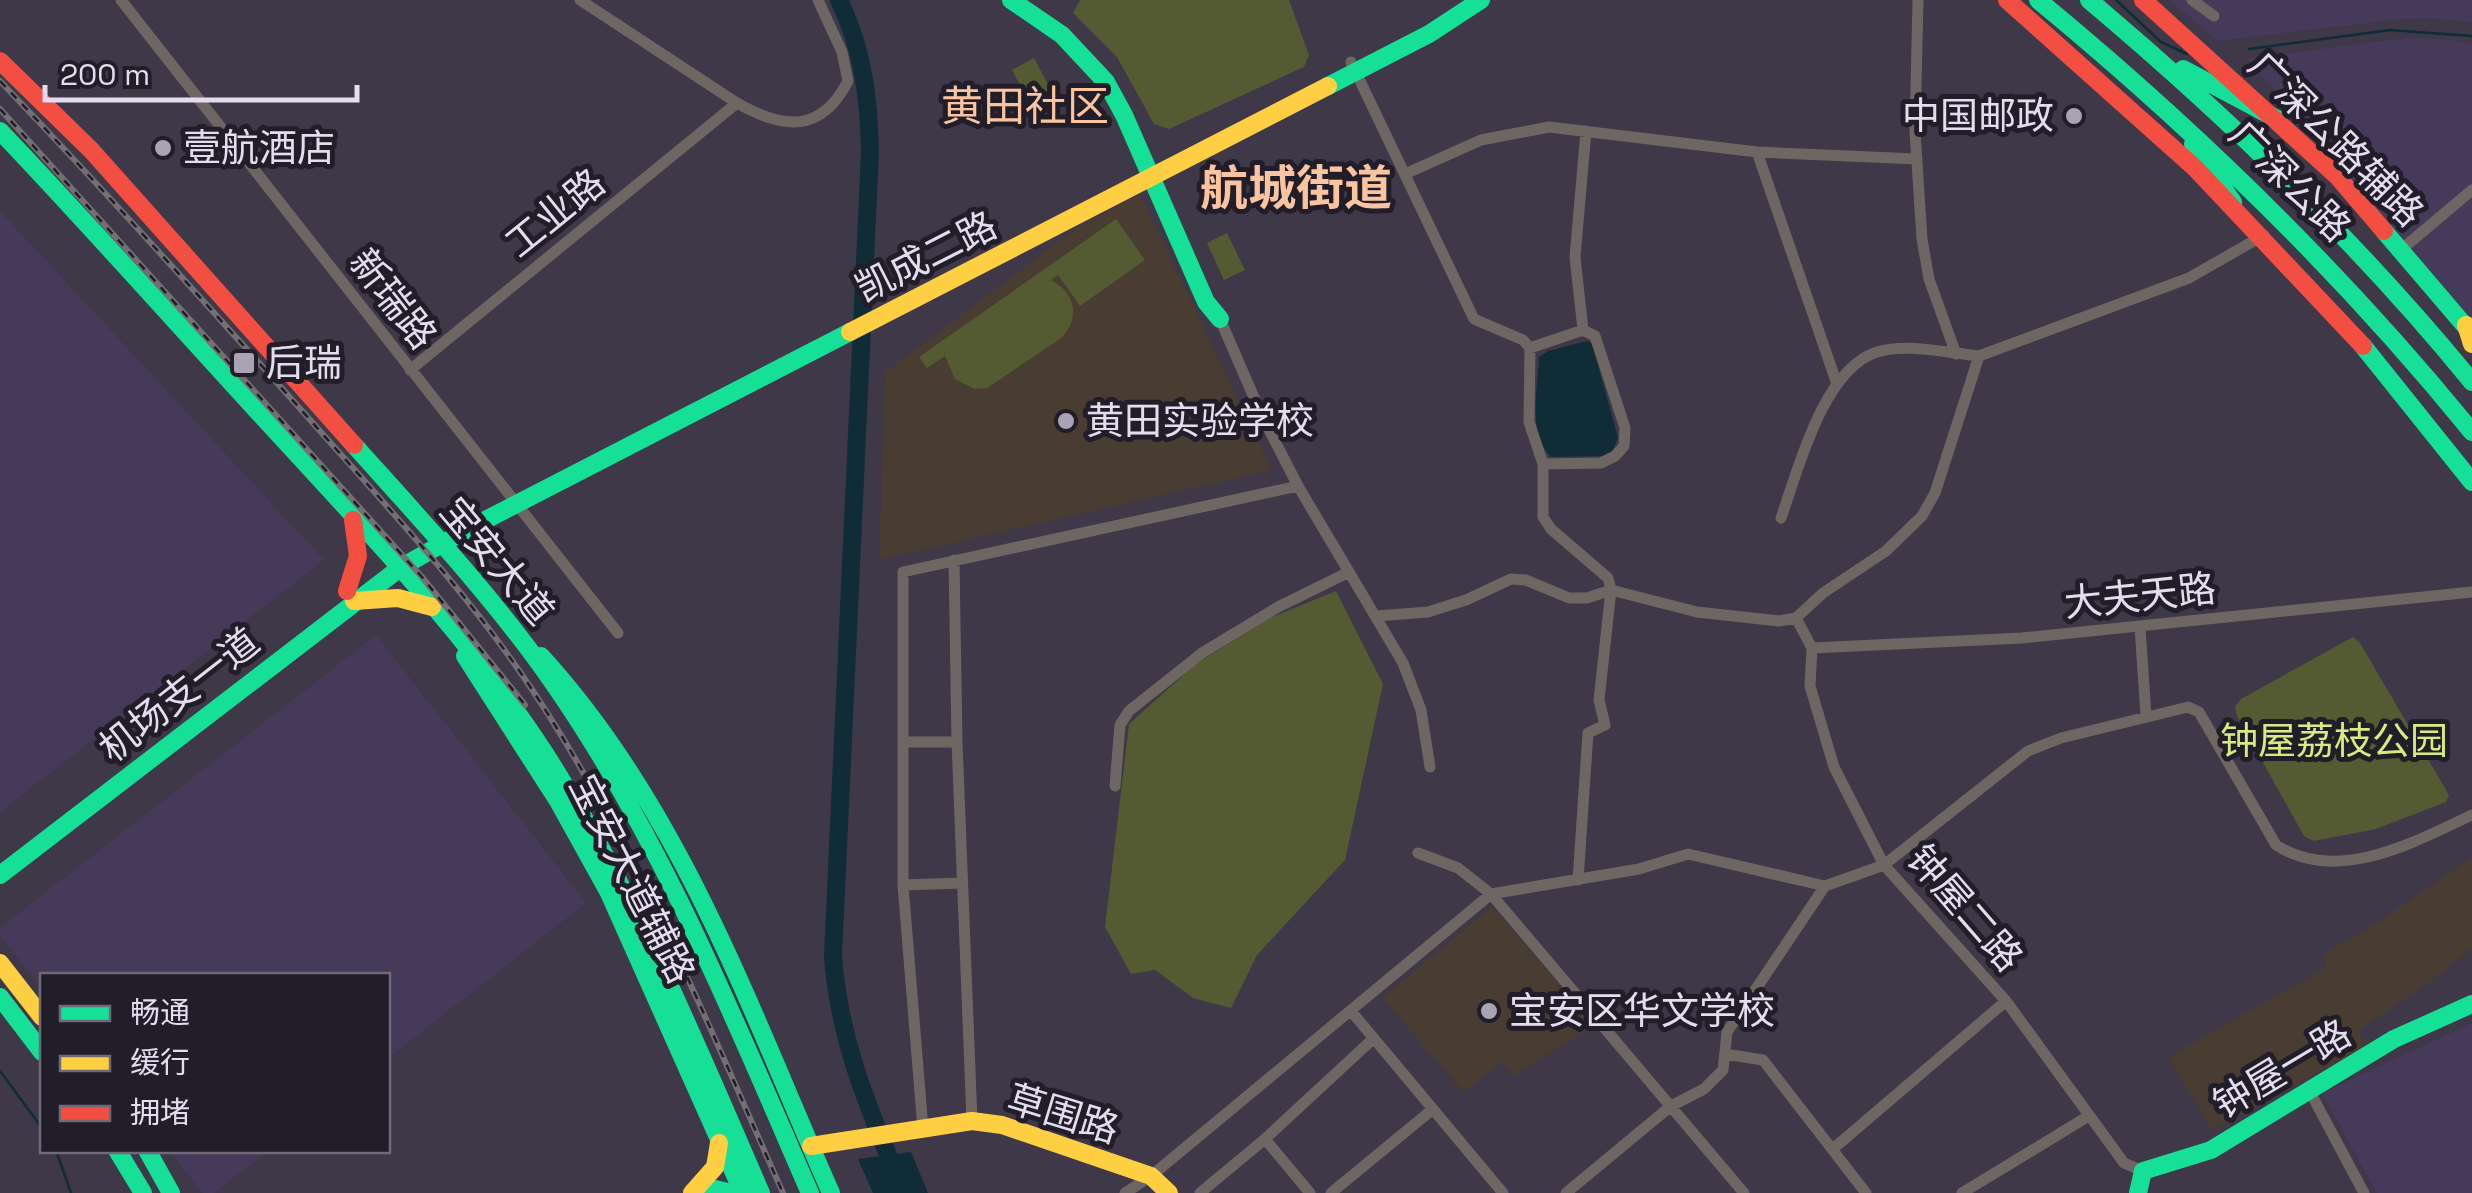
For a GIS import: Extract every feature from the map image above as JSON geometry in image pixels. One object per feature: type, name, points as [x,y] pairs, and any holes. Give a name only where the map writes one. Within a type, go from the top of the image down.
[{"type":"main road","points":[[1011,0],[1062,34],[1099,72],[1154,170]]},
{"type":"main road","points":[[1032,0],[1068,26],[1109,68],[1130,102],[1206,302],[1220,318]]},
{"type":"main road","name":"凯成二路","points":[[396,564],[1353,67],[1464,0]]},
{"type":"main road","name":"凯成二路","points":[[1353,67],[1430,34],[1481,0]]},
{"type":"main road","points":[[2007,0],[2132,107],[2233,202],[2405,392],[2472,482]]},
{"type":"main road","name":"广深公路","points":[[2038,0],[2169,108],[2241,176],[2383,324],[2472,432]]},
{"type":"main road","name":"广深公路","points":[[2089,0],[2154,54],[2362,252],[2427,324],[2472,382]]},
{"type":"main road","name":"广深公路辅路","points":[[2143,0],[2337,176],[2469,330]]},
{"type":"main road","points":[[0,53],[25,83]]},
{"type":"main road","points":[[2154,54],[2277,119]]},
{"type":"main road","name":"宝安大道","points":[[0,62],[25,83],[438,540],[515,630],[565,699],[672,884],[810,1193]]},
{"type":"main road","points":[[2169,108],[2233,202]]},
{"type":"main road","name":"宝安大道","points":[[0,131],[396,564],[514,708],[589,825],[673,993],[761,1193]]},
{"type":"main road","points":[[2469,330],[2472,344]]},
{"type":"main road","points":[[348,511],[356,529],[358,556],[351,596],[398,598],[433,608]]},
{"type":"main road","name":"机场支一道","points":[[0,861],[396,564]]},
{"type":"main road","name":"机场支一道","points":[[0,875],[351,596]]},
{"type":"main road","name":"宝安大道辅路","points":[[433,608],[517,733],[580,839],[634,946],[743,1193]]},
{"type":"main road","name":"宝安大道辅路","points":[[515,630],[579,697],[652,806],[686,868],[832,1193]]},
{"type":"main road","points":[[0,963],[40,1014]]},
{"type":"main road","points":[[0,997],[40,1049]]},
{"type":"main road","name":"钟屋一路","points":[[2143,1171],[2211,1150],[2394,1039],[2472,1004]]},
{"type":"main road","name":"草围路","points":[[811,1146],[972,1121],[1002,1125],[1151,1176],[1168,1193]]},
{"type":"main road","points":[[692,1193],[716,1167],[718,1136]]},
{"type":"main road","points":[[119,1153],[143,1193]]},
{"type":"main road","points":[[149,1153],[170,1193]]},
{"type":"main road","points":[[2138,1193],[2143,1171]]},
{"type":"main road","points":[[692,1193],[716,1189],[732,1193]]},
{"type":"street","name":"新瑞路","points":[[121,0],[618,634]]},
{"type":"street","points":[[580,0],[737,103],[781,122],[817,118],[830,109],[848,81],[842,52],[818,0]]},
{"type":"street","points":[[1918,0],[1917,159],[1922,239],[1956,354]]},
{"type":"street","points":[[2192,0],[2214,16]]},
{"type":"street","points":[[1353,67],[1474,320],[1522,340],[1530,348],[1529,422],[1543,464],[1542,517],[1608,578],[1612,590],[1598,700],[1605,724],[1588,734],[1578,880]]},
{"type":"street","name":"工业路","points":[[410,370],[737,103]]},
{"type":"street","points":[[1405,174],[1480,140],[1549,127],[1756,152],[1917,159]]},
{"type":"street","points":[[1583,330],[1575,257],[1586,131]]},
{"type":"street","points":[[1756,152],[1837,384]]},
{"type":"street","points":[[2402,249],[2472,190]]},
{"type":"street","points":[[1782,518],[1810,436],[1837,384],[1873,353],[1904,349],[1979,356],[2189,278],[2264,236]]},
{"type":"street","points":[[1220,318],[1262,416],[1298,486],[1403,663],[1421,710],[1430,767]]},
{"type":"street","points":[[1530,348],[1583,330],[1595,336],[1625,428],[1624,446],[1616,456],[1602,463],[1543,464]]},
{"type":"street","points":[[1376,616],[1428,612],[1511,579],[1526,580],[1569,598],[1587,598],[1612,590],[1697,612],[1779,621],[1796,618],[1823,593],[1886,551],[1922,516],[1935,493],[1979,356]]},
{"type":"street","points":[[914,1131],[903,885],[903,572],[1298,486]]},
{"type":"street","points":[[954,560],[956,742],[972,1121]]},
{"type":"street","points":[[1115,786],[1120,725],[1129,712],[1202,653],[1349,572]]},
{"type":"street","name":"大夫天路","points":[[1812,648],[2022,638],[2472,592]]},
{"type":"street","points":[[1796,618],[1812,648]]},
{"type":"street","points":[[2140,627],[2146,716]]},
{"type":"street","name":"钟屋二路","points":[[1812,648],[1810,686],[1834,768],[1884,865],[2006,1001],[2124,1164],[2143,1171]]},
{"type":"street","points":[[1126,1193],[1491,894],[1639,870],[1688,854],[1825,886],[1884,865],[2028,752],[2061,738],[2188,707],[2199,712],[2276,845],[2309,860],[2340,862],[2402,848],[2472,815]]},
{"type":"street","points":[[904,742],[956,742]]},
{"type":"street","points":[[1418,854],[1458,868],[1491,894],[1744,1193]]},
{"type":"street","points":[[903,885],[962,883]]},
{"type":"street","points":[[1566,1193],[1672,1106],[1704,1089],[1723,1070],[1727,1032],[1825,886]]},
{"type":"street","points":[[1834,1148],[2006,1001]]},
{"type":"street","points":[[1350,1010],[1503,1193]]},
{"type":"street","points":[[1200,1193],[1374,1038]]},
{"type":"street","points":[[1726,1054],[1763,1060],[1866,1193]]},
{"type":"street","points":[[2309,1090],[2364,1193]]},
{"type":"street","points":[[1331,1193],[1433,1109]]},
{"type":"street","points":[[1962,1193],[2087,1117]]},
{"type":"street","points":[[1265,1138],[1310,1193]]},
{"type":"shaded area","points":[[2169,0],[2472,0],[2472,22],[2393,20],[2218,41]]},
{"type":"shaded area","points":[[2404,38],[2472,44],[2472,320],[2247,59]]},
{"type":"shaded area","name":"黄田实验学校","points":[[1140,194],[1272,470],[879,560],[885,372],[1079,226]]},
{"type":"shaded area","points":[[0,211],[324,560],[0,812]]},
{"type":"shaded area","points":[[376,635],[586,903],[390,1056],[390,973],[40,973],[40,986],[0,935],[0,928]]},
{"type":"shaded area","points":[[2472,857],[2472,948],[2359,1030],[2365,1047],[2212,1130],[2168,1057],[2327,967],[2322,955],[2380,921]]},
{"type":"shaded area","name":"宝安区华文学校","points":[[1492,906],[1595,1025],[1513,1076],[1503,1062],[1464,1092],[1382,998]]},
{"type":"shaded area","points":[[2472,1023],[2472,1193],[2377,1193],[2322,1093]]},
{"type":"shaded area","points":[[172,1153],[265,1153],[214,1193],[203,1193]]},
{"type":"green space","points":[[1080,0],[1289,0],[1309,55],[1304,67],[1169,129],[1154,124],[1117,57],[1073,13]]},
{"type":"green space","points":[[1034,58],[1057,101],[1035,113],[1012,70]]},
{"type":"green space","points":[[1116,219],[1145,260],[1080,306],[1058,275],[1051,280],[1066,292],[1073,307],[1071,323],[1060,339],[987,388],[975,389],[955,379],[945,356],[927,368],[919,357]]},
{"type":"green space","points":[[1227,233],[1245,270],[1224,280],[1207,243]]},
{"type":"green space","points":[[1336,591],[1383,684],[1345,860],[1257,955],[1231,1008],[1193,998],[1155,970],[1131,974],[1105,927],[1129,724],[1196,664],[1270,618]]},
{"type":"green space","name":"钟屋荔枝公园","points":[[2353,637],[2449,795],[2446,802],[2376,829],[2314,841],[2304,836],[2235,707],[2241,699]]},
{"type":"water","points":[[1587,341],[1592,344],[1618,438],[1612,452],[1603,456],[1551,457],[1536,423],[1539,357]]},
{"type":"water","points":[[911,1152],[928,1193],[873,1193],[858,1159]]},
{"type":"waterway","points":[[839,0],[854,37],[863,75],[870,152],[833,956],[849,1048],[904,1193]]},
{"type":"waterway","points":[[2116,0],[2161,42],[2187,54]]},
{"type":"waterway","points":[[2249,49],[2390,30],[2472,36]]},
{"type":"waterway","points":[[0,1071],[40,1125]]},
{"type":"waterway","points":[[57,1153],[71,1193]]},
{"type":"railway","points":[[0,81],[370,487],[508,655],[570,751],[638,874],[783,1193]]},
{"type":"railway","points":[[0,109],[422,577],[525,705]]},
{"type":"traffic: fast","points":[[1011,0],[1062,35],[1106,82],[1206,302],[1220,319]]},
{"type":"traffic: fast","points":[[1328,86],[1429,34],[1481,0]]},
{"type":"traffic: fast","points":[[2038,0],[2155,100],[2266,205],[2372,315],[2472,432]]},
{"type":"traffic: fast","points":[[2089,0],[2290,182],[2383,279],[2472,382]]},
{"type":"traffic: fast","points":[[2183,69],[2277,119]]},
{"type":"traffic: fast","points":[[0,131],[386,551],[515,710],[576,804],[635,913],[761,1193]]},
{"type":"traffic: fast","points":[[2193,144],[2233,202]]},
{"type":"traffic: fast","points":[[2384,231],[2472,334]]},
{"type":"traffic: fast","points":[[0,875],[400,568],[850,332]]},
{"type":"traffic: fast","points":[[2363,346],[2472,482]]},
{"type":"traffic: fast","points":[[354,445],[508,622],[593,744],[694,932],[810,1193]]},
{"type":"traffic: fast","points":[[465,656],[558,801],[609,893],[743,1193]]},
{"type":"traffic: fast","points":[[541,656],[590,715],[672,844],[740,981],[831,1193]]},
{"type":"traffic: fast","points":[[0,997],[40,1049]]},
{"type":"traffic: fast","points":[[2138,1193],[2143,1171],[2211,1150],[2394,1039],[2472,1004]]},
{"type":"traffic: fast","points":[[119,1153],[143,1193]]},
{"type":"traffic: fast","points":[[149,1153],[171,1193]]},
{"type":"traffic: fast","points":[[693,1193],[715,1189],[732,1193]]},
{"type":"traffic: slow","points":[[850,332],[1328,86]]},
{"type":"traffic: slow","points":[[2466,325],[2472,344]]},
{"type":"traffic: slow","points":[[354,601],[398,598],[432,607]]},
{"type":"traffic: slow","points":[[0,963],[40,1014]]},
{"type":"traffic: slow","points":[[811,1146],[972,1121],[1002,1125],[1151,1176],[1169,1193]]},
{"type":"traffic: slow","points":[[692,1193],[715,1167],[719,1143]]},
{"type":"traffic: jam","points":[[2007,0],[2195,168],[2363,346]]},
{"type":"traffic: jam","points":[[2143,0],[2337,176],[2384,231]]},
{"type":"traffic: jam","points":[[0,61],[91,150],[354,445]]},
{"type":"traffic: jam","points":[[347,591],[358,556],[353,520]]},
{"type":"place","name":"中国邮政","points":[[2074,116]]},
{"type":"place","name":"壹航酒店","points":[[163,148]]},
{"type":"place","name":"后瑞","points":[[244,363]]},
{"type":"place","name":"黄田实验学校","points":[[1066,421]]},
{"type":"place","name":"宝安区华文学校","points":[[1489,1011]]},
{"type":"district","name":"黄田社区","points":[[1025,106]]},
{"type":"district","name":"航城街道","points":[[1296,188]]}]
